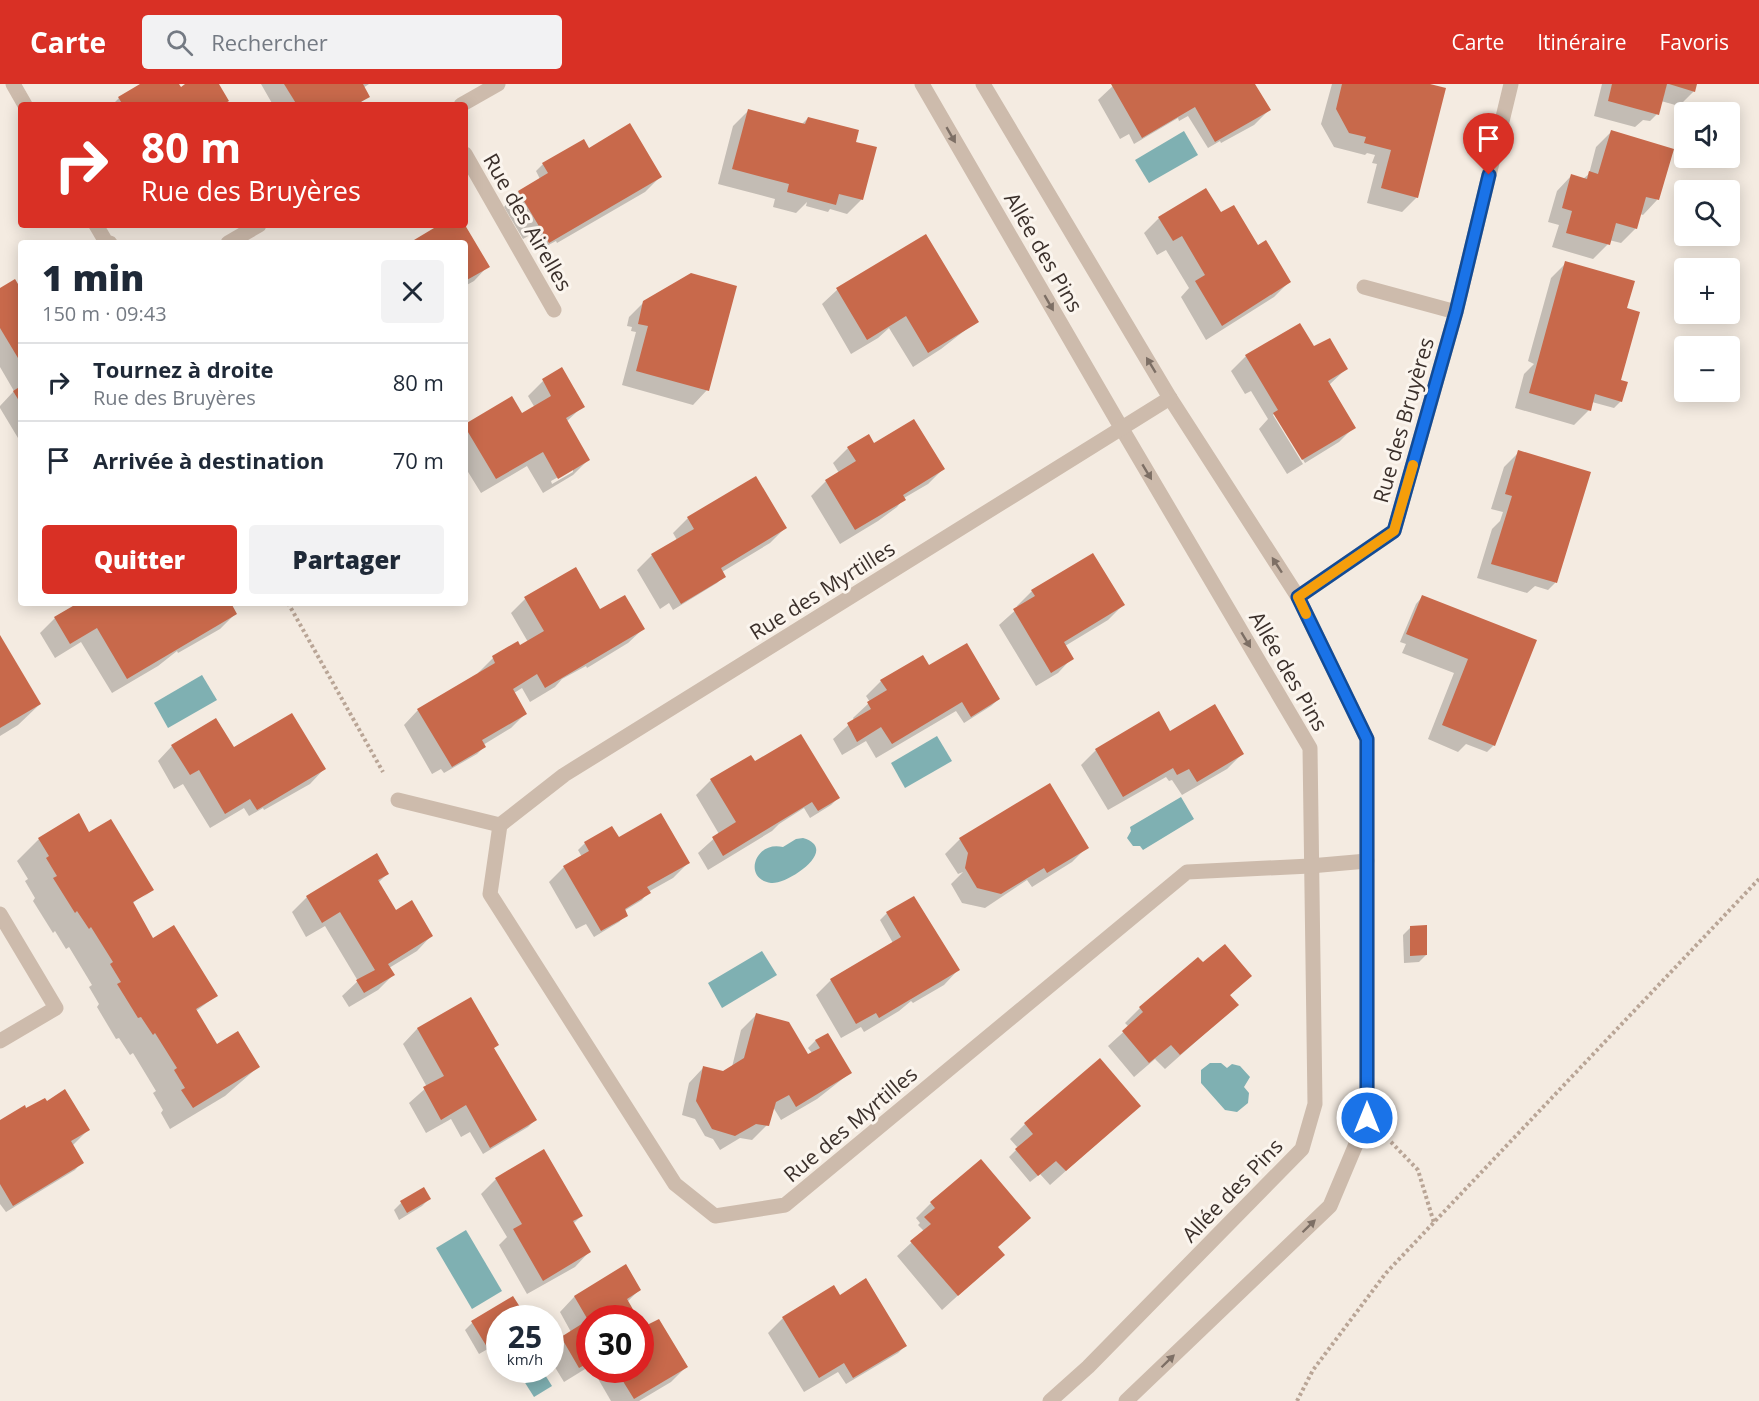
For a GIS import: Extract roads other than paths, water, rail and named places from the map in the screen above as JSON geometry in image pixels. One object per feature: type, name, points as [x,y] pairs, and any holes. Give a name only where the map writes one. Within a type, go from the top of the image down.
[{"type":"street","points":[[13,84],[23,102]]},
{"type":"street","points":[[466,102],[498,84]]},
{"type":"street","name":"Allée des Pins","points":[[922,84],[1310,748],[1315,1104],[1302,1149],[1088,1367],[1050,1401]]},
{"type":"street","name":"Allée des Pins","points":[[983,84],[1170,398],[1298,597],[1367,739],[1367,1118],[1329,1206],[1126,1401]]},
{"type":"street","name":"Rue des Bruyères","points":[[1298,597],[1394,531],[1456,312],[1511,84]]},
{"type":"street","name":"Rue des Airelles","points":[[468,159],[554,310]]},
{"type":"street","points":[[233,240],[254,228]]},
{"type":"street","points":[[1364,287],[1456,312]]},
{"type":"street","name":"Rue des Myrtilles","points":[[1170,398],[564,775],[500,825],[490,894],[675,1184],[715,1216],[785,1205],[1187,872],[1367,861]]},
{"type":"street","points":[[399,800],[500,825]]},
{"type":"street","points":[[0,914],[56,1008],[0,1041]]},
{"type":"water","points":[[1184,131],[1198,155],[1149,183],[1135,160]]},
{"type":"water","points":[[202,675],[217,700],[168,728],[154,703]]},
{"type":"water","points":[[937,736],[952,761],[905,788],[891,763]]},
{"type":"water","points":[[1181,797],[1194,819],[1143,850],[1140,846],[1133,846],[1127,838],[1131,831],[1130,827]]},
{"type":"water","points":[[803,838],[813,843],[816,850],[814,858],[798,873],[779,882],[771,883],[762,880],[757,875],[756,861],[765,849],[773,846],[783,847],[796,839]]},
{"type":"water","points":[[762,951],[777,975],[722,1008],[708,983]]},
{"type":"water","points":[[1210,1063],[1221,1063],[1227,1068],[1232,1064],[1240,1066],[1250,1077],[1244,1087],[1249,1093],[1248,1103],[1237,1112],[1225,1110],[1201,1083],[1201,1070]]},
{"type":"water","points":[[466,1230],[502,1291],[472,1309],[436,1248]]},
{"type":"water","points":[[525,1383],[550,1383],[552,1386],[534,1397]]}]
